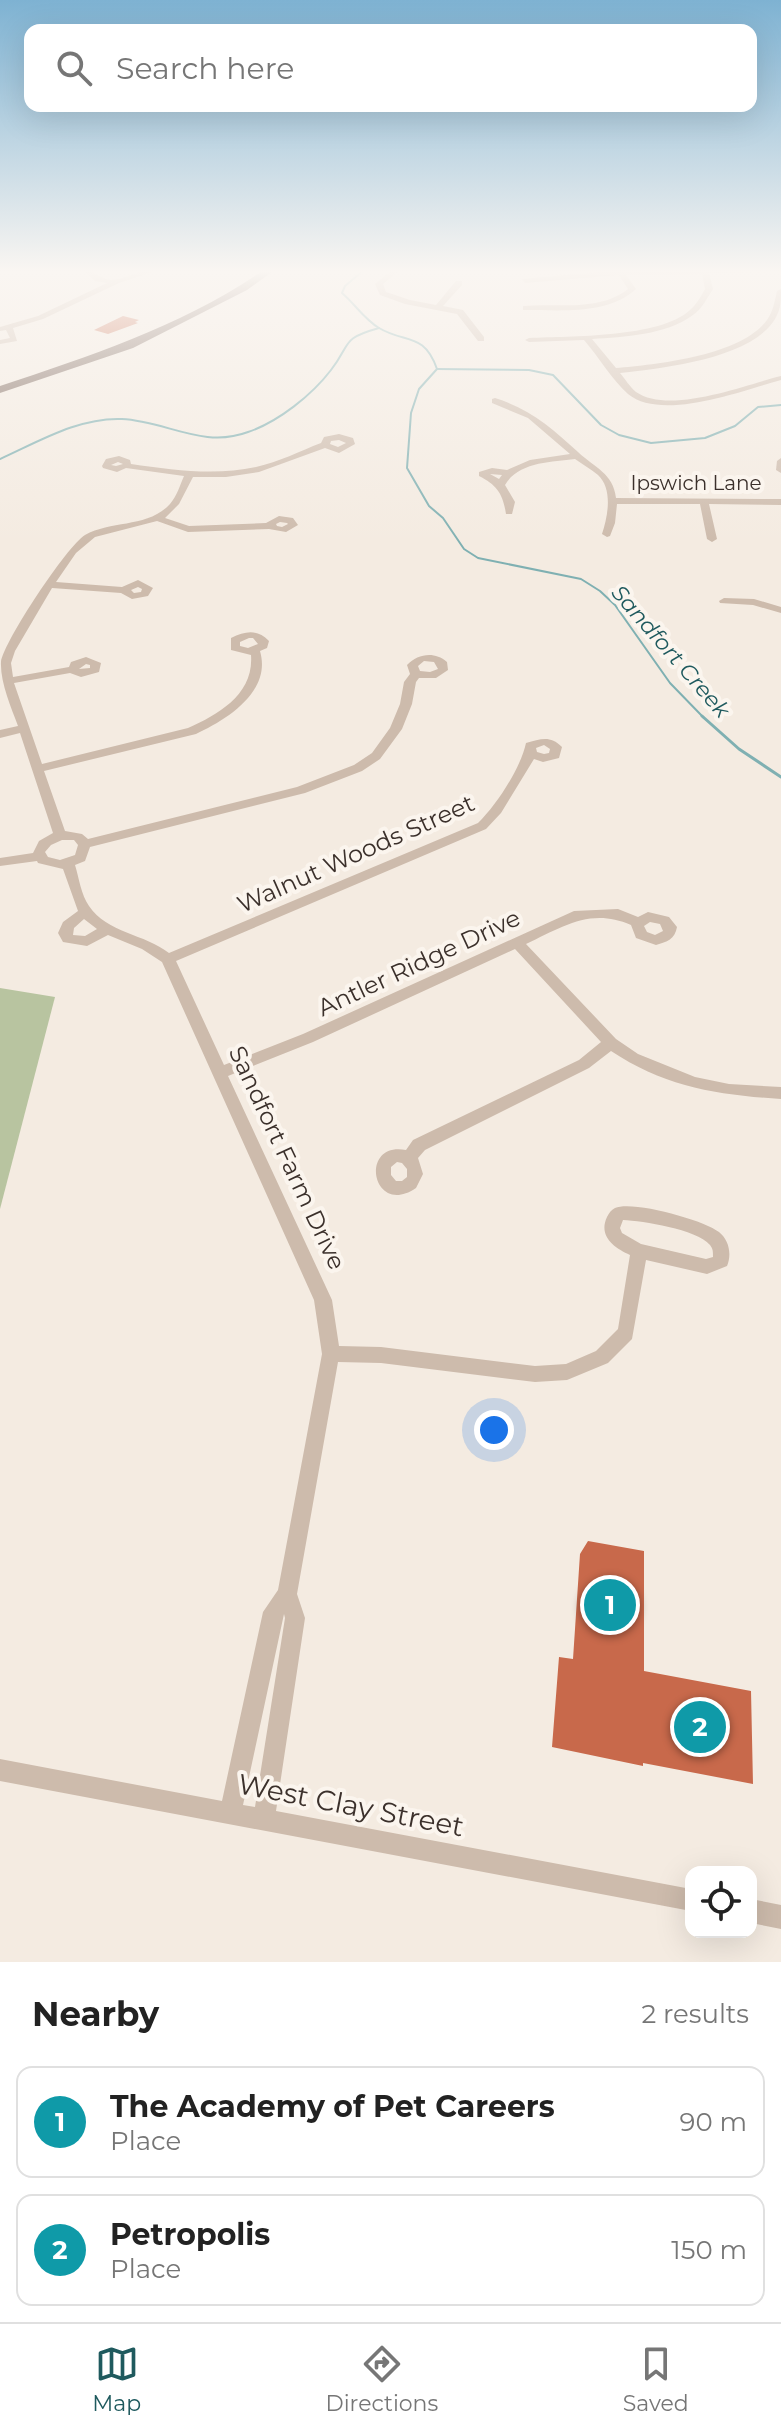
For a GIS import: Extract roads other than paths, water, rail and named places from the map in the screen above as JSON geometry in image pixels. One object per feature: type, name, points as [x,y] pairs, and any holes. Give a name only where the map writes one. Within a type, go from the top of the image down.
[{"type":"main road","points":[[0,390],[86,361]]},
{"type":"street","points":[[606,361],[632,393],[650,401],[672,404],[781,378]]},
{"type":"street","points":[[615,371],[680,361]]},
{"type":"street","points":[[495,401],[523,409],[538,418],[577,456],[608,480],[612,501],[607,534]]},
{"type":"street","points":[[127,466],[189,475],[224,475],[258,469],[325,445]]},
{"type":"street","points":[[509,512],[510,502],[501,483],[482,474],[486,471],[507,473],[523,466],[577,456]]},
{"type":"street","points":[[781,461],[781,470]]},
{"type":"street","points":[[501,483],[507,473]]},
{"type":"street","points":[[60,835],[8,681],[6,663],[10,651],[84,540],[105,530],[157,518],[174,505],[189,475]]},
{"type":"street","name":"Ipswich Lane","points":[[612,501],[781,502]]},
{"type":"street","points":[[704,501],[712,539]]},
{"type":"street","points":[[157,518],[188,529],[271,526]]},
{"type":"street","points":[[52,585],[124,590]]},
{"type":"street","points":[[724,601],[754,602],[781,610]]},
{"type":"street","points":[[36,769],[183,734],[210,724],[246,696],[253,682],[258,656],[255,651]]},
{"type":"street","points":[[8,681],[73,669]]},
{"type":"street","points":[[85,844],[301,790],[358,768],[376,756],[396,729],[406,704],[410,682],[416,674]]},
{"type":"street","points":[[0,734],[22,729]]},
{"type":"street","name":"Walnut Woods Street","points":[[168,959],[482,826],[502,804],[511,782],[531,754]]},
{"type":"street","points":[[40,856],[43,843],[60,835],[78,837],[85,844]]},
{"type":"street","points":[[40,856],[47,863],[68,864],[80,858],[85,844]]},
{"type":"street","points":[[0,862],[40,856]]},
{"type":"street","points":[[68,864],[86,911],[108,929],[150,947],[168,959]]},
{"type":"street","points":[[86,911],[68,925],[65,933],[68,939],[87,941],[108,929]]},
{"type":"street","name":"Antler Ridge Drive","points":[[219,1073],[308,1038],[589,913],[618,914],[638,923]]},
{"type":"street","points":[[517,943],[611,1043],[633,1058],[693,1083],[729,1090],[781,1093]]},
{"type":"street","name":"Sandfort Farm Drive","points":[[168,959],[315,1275],[323,1300],[331,1354],[287,1594],[273,1612],[230,1813]]},
{"type":"street","points":[[408,1159],[419,1145],[584,1064],[611,1043]]},
{"type":"street","points":[[622,1212],[707,1233],[721,1248],[722,1256],[721,1261],[707,1267],[639,1251],[618,1241],[613,1234],[615,1218],[622,1212]]},
{"type":"street","points":[[331,1354],[381,1355],[535,1374],[567,1372],[602,1357],[626,1333],[639,1251]]},
{"type":"street","name":"Sandfort Farm Drive","points":[[264,1819],[295,1618],[287,1594]]},
{"type":"street","name":"West Clay Street","points":[[0,1770],[685,1899]]},
{"type":"street","points":[[757,1912],[781,1917]]},
{"type":"waterway","points":[[0,459],[59,432],[106,419],[138,421],[200,436],[231,436],[248,432],[294,407],[337,361]]},
{"type":"waterway","name":"Sandfort Creek","points":[[433,361],[437,369]]},
{"type":"waterway","points":[[437,369],[529,370],[553,375],[601,425],[619,435],[651,443],[705,438],[735,426],[758,407],[781,405]]},
{"type":"waterway","name":"Sandfort Creek","points":[[437,369],[419,389],[411,413],[407,468],[429,506],[443,518],[464,549],[478,558],[581,579],[600,591],[615,605],[670,683],[702,716]]},
{"type":"waterway","name":"Sandfort Creek","points":[[702,716],[739,749],[781,777]]},
{"type":"place","name":"The Academy of Pet Careers","points":[[610,1605]]},
{"type":"place","name":"Petropolis","points":[[700,1727]]}]
